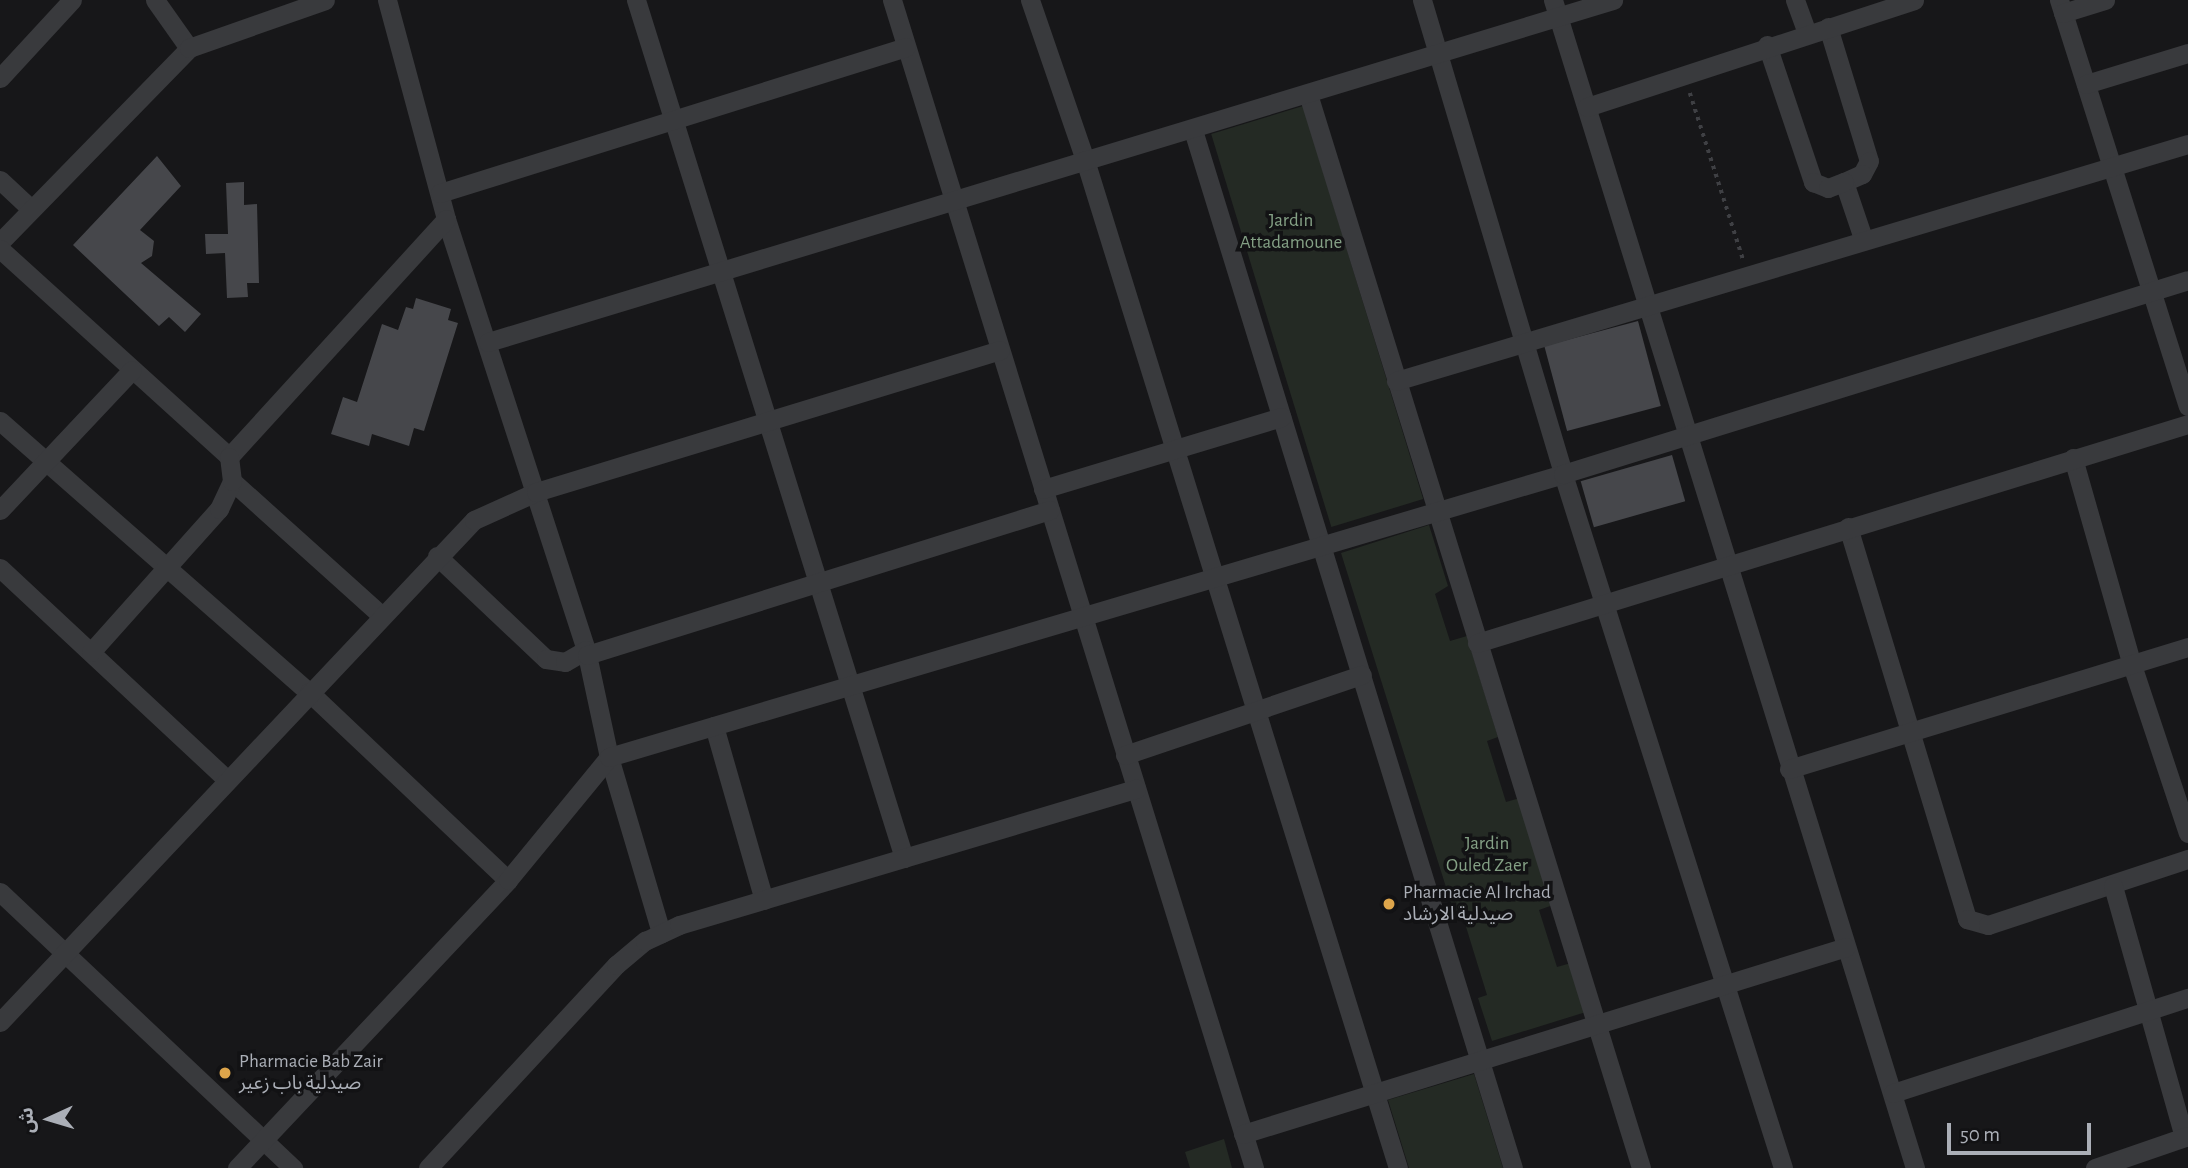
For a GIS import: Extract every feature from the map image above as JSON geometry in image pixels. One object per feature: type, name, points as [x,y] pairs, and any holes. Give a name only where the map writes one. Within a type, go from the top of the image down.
[{"type":"street","points":[[155,0],[189,48]]},
{"type":"street","points":[[0,242],[30,208],[189,48],[325,0]]},
{"type":"street","points":[[387,0],[446,219],[488,342],[586,652],[609,757],[662,933]]},
{"type":"street","points":[[636,0],[766,424],[904,858]]},
{"type":"street","points":[[892,0],[1254,1168]]},
{"type":"street","points":[[1030,0],[1085,160],[1398,1168]]},
{"type":"street","points":[[1422,0],[1563,474],[1783,1168]]},
{"type":"street","points":[[488,342],[953,198],[1193,130],[1439,55],[1556,8],[1613,0]]},
{"type":"street","points":[[1795,0],[1807,33]]},
{"type":"street","points":[[1587,107],[1684,76],[1767,45],[1914,0]]},
{"type":"street","points":[[2105,0],[2061,6],[2188,406]]},
{"type":"street","points":[[2,68],[65,3]]},
{"type":"street","points":[[1556,8],[1649,307],[1725,565],[1894,1093],[1915,1168]]},
{"type":"street","points":[[1767,45],[1813,181],[1828,188],[1862,174],[1869,161],[1828,27]]},
{"type":"street","points":[[440,193],[906,47]]},
{"type":"street","points":[[2086,84],[2188,53]]},
{"type":"street","points":[[1308,94],[1641,1168]]},
{"type":"street","points":[[1193,130],[1513,1168]]},
{"type":"street","points":[[1396,381],[1749,277],[1863,238],[2188,144]]},
{"type":"street","points":[[0,180],[30,208]]},
{"type":"street","points":[[1843,182],[1863,238]]},
{"type":"street","points":[[229,457],[446,219]]},
{"type":"street","points":[[0,249],[229,457],[232,481],[219,509],[91,652]]},
{"type":"street","points":[[237,1168],[508,880],[609,757],[1563,474],[2188,280]]},
{"type":"street","points":[[0,1022],[226,779],[474,520],[536,492],[766,424],[1000,350]]},
{"type":"street","points":[[0,510],[132,370]]},
{"type":"street","points":[[1043,489],[1281,417]]},
{"type":"street","points":[[0,421],[309,692],[508,880]]},
{"type":"street","points":[[1477,643],[2188,424]]},
{"type":"street","points":[[2073,458],[2132,665],[2188,833]]},
{"type":"street","points":[[232,481],[382,616]]},
{"type":"street","points":[[438,556],[546,659],[565,662],[586,652],[1050,510]]},
{"type":"street","points":[[1848,527],[1912,727],[1964,910],[1973,924],[1988,925],[2113,886],[2188,859]]},
{"type":"street","points":[[0,568],[226,779]]},
{"type":"street","points":[[1789,769],[1912,727],[2188,648]]},
{"type":"street","points":[[1125,755],[1362,675]]},
{"type":"street","points":[[714,726],[764,900]]},
{"type":"street","points":[[428,1168],[616,965],[662,933],[1136,789]]},
{"type":"street","points":[[2095,1168],[2186,1137],[2113,886]]},
{"type":"street","points":[[0,892],[293,1168]]},
{"type":"street","points":[[1243,1134],[1478,1058],[1846,947]]},
{"type":"street","points":[[1894,1093],[2188,998]]},
{"type":"path","points":[[1684,76],[1749,277]]},
{"type":"green space","name":"Jardin Attadamoune","points":[[1303,106],[1423,499],[1331,527],[1211,134]]},
{"type":"green space","name":"Jardin Ouled Zaer","points":[[1429,525],[1448,586],[1435,594],[1450,641],[1467,636],[1498,737],[1487,741],[1506,802],[1520,798],[1553,905],[1539,910],[1557,967],[1571,963],[1586,1012],[1492,1041],[1478,998],[1487,995],[1463,917],[1456,919],[1341,553]]},
{"type":"green space","points":[[1474,1074],[1503,1168],[1409,1168],[1388,1100]]},
{"type":"green space","points":[[1224,1139],[1232,1168],[1190,1168],[1185,1152]]},
{"type":"building","points":[[157,156],[181,186],[140,230],[154,241],[152,256],[141,263],[201,314],[185,332],[169,317],[159,326],[73,245]]},
{"type":"building","points":[[244,182],[244,205],[257,204],[259,283],[247,283],[248,297],[227,298],[225,253],[206,254],[205,234],[228,234],[226,183]]},
{"type":"building","points":[[416,298],[451,309],[448,320],[458,323],[424,431],[414,428],[409,446],[372,434],[369,446],[331,434],[343,397],[357,402],[382,324],[398,330],[406,307],[413,309]]},
{"type":"building","points":[[1638,321],[1661,406],[1567,431],[1544,346]]},
{"type":"building","points":[[1672,455],[1685,501],[1594,527],[1581,481]]},
{"type":"place","name":"Pharmacie Al Irchad صيدلية الارشاد","points":[[1389,904]]},
{"type":"place","name":"Pharmacie Bab Zair صيدلية باب زعير","points":[[225,1073]]}]
